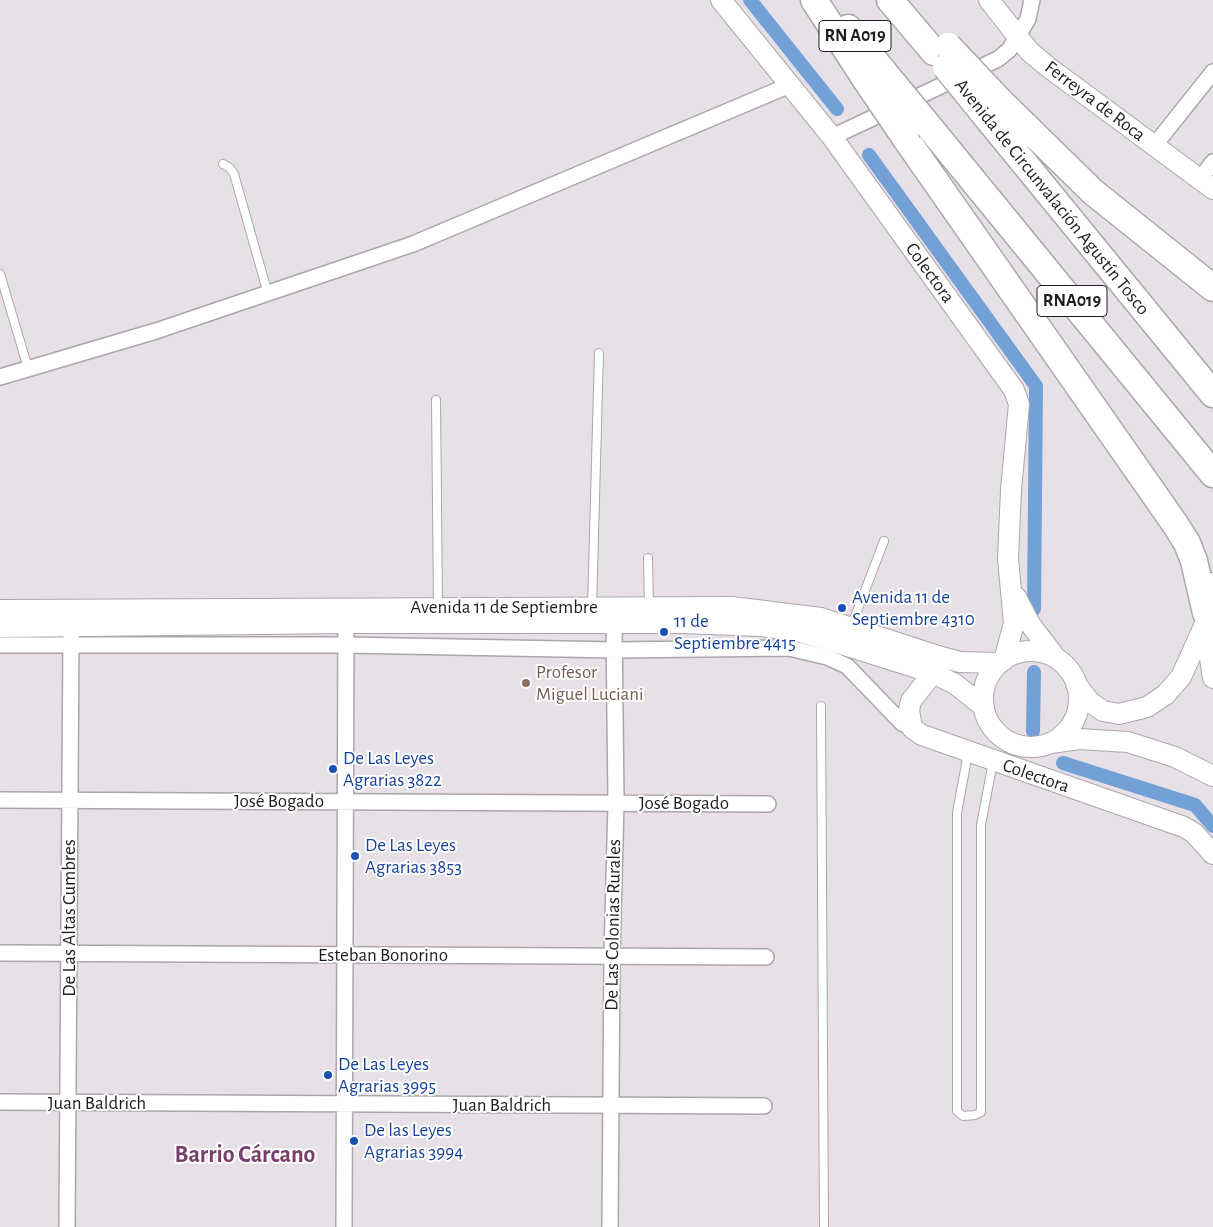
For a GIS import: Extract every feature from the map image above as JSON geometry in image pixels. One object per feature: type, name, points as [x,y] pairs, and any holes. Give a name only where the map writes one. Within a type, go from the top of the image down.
[{"type":"highway","points":[[814,0],[875,76],[906,139],[1176,524],[1194,561],[1205,619]]},
{"type":"highway","name":"RN A019","points":[[825,0],[875,76]]},
{"type":"highway","name":"Avenida de Circunvalación Agustín Tosco","points":[[890,0],[941,49],[990,105],[1213,394]]},
{"type":"highway","points":[[909,0],[941,49]]},
{"type":"highway","name":"RNA019","points":[[875,76],[931,129],[1213,474]]},
{"type":"highway","points":[[990,105],[1099,197],[1213,288]]},
{"type":"main road","name":"Colectora","points":[[721,0],[832,137],[1014,390],[1019,404],[1008,559],[1014,623],[1002,661]]},
{"type":"main road","name":"Ferreyra de Roca","points":[[988,0],[1018,37],[1048,67],[1206,184]]},
{"type":"main road","points":[[1213,583],[1205,619],[1181,677],[1165,695],[1147,707],[1119,714],[1103,711],[1090,702],[1076,684],[1068,669],[1056,658],[1043,653],[1029,652],[1010,656],[1002,661],[986,683],[984,707],[992,727],[1008,741],[1028,747],[1087,738],[1128,742],[1175,757],[1213,776]]},
{"type":"main road","name":"Colectora","points":[[1012,588],[1030,624],[1056,658]]},
{"type":"main road","name":"Avenida 11 de Septiembre","points":[[0,627],[71,627],[346,615],[438,607],[592,606],[762,610],[821,618],[910,648],[960,662],[1002,661]]},
{"type":"main road","name":"Avenida 11 de Septiembre","points":[[0,610],[71,627]]},
{"type":"main road","name":"Avenida 11 de Septiembre","points":[[346,615],[761,626],[793,630],[933,673],[955,684],[984,707]]},
{"type":"main road","points":[[1205,619],[1213,678]]},
{"type":"main road","points":[[912,728],[909,710],[911,701],[933,673]]},
{"type":"main road","points":[[1049,744],[1063,735],[1073,723],[1079,699],[1076,684]]},
{"type":"main road","name":"Colectora","points":[[912,728],[929,739],[1184,827],[1194,833],[1213,854]]},
{"type":"street","points":[[832,137],[992,63],[1009,50],[1018,37],[1028,20],[1032,0]]},
{"type":"street","points":[[1154,146],[1213,72]]},
{"type":"street","points":[[0,376],[156,331],[413,244],[790,85]]},
{"type":"street","points":[[1206,184],[1213,162]]},
{"type":"street","points":[[344,1227],[346,615]]},
{"type":"street","name":"De Las Colonias Rurales","points":[[610,1227],[612,956],[616,803],[616,650],[614,622]]},
{"type":"street","points":[[0,645],[71,627],[346,645],[616,650],[789,648],[804,650],[847,666],[902,723],[912,728]]},
{"type":"street","name":"De Las Altas Cumbres","points":[[67,1227],[71,627]]},
{"type":"street","name":"José Bogado","points":[[0,800],[768,804]]},
{"type":"street","name":"Esteban Bonorino","points":[[0,953],[766,957]]},
{"type":"street","name":"Juan Baldrich","points":[[0,1102],[764,1106]]},
{"type":"lane","points":[[223,164],[230,168],[234,174],[268,294]]},
{"type":"lane","points":[[0,274],[28,368]]},
{"type":"lane","points":[[592,606],[599,353]]},
{"type":"lane","points":[[436,400],[438,607]]},
{"type":"lane","points":[[851,627],[884,541]]},
{"type":"lane","points":[[648,558],[649,607]]},
{"type":"lane","points":[[821,706],[824,1227]]},
{"type":"lane","points":[[968,753],[956,813],[957,1111],[963,1116],[981,1112],[981,826],[993,762]]},
{"type":"waterway","points":[[750,0],[837,109]]},
{"type":"waterway","points":[[869,155],[1036,386],[1034,609]]},
{"type":"waterway","points":[[1033,731],[1034,672]]},
{"type":"waterway","points":[[1063,763],[1195,805],[1213,826]]},
{"type":"place","name":"Avenida 11 de Septiembre 4310","points":[[842,608]]},
{"type":"place","name":"11 de Septiembre 4415","points":[[664,632]]},
{"type":"place","name":"Profesor Miguel Luciani","points":[[526,683]]},
{"type":"place","name":"De Las Leyes Agrarias 3822","points":[[333,769]]},
{"type":"place","name":"De Las Leyes Agrarias 3853","points":[[355,856]]},
{"type":"place","name":"De Las Leyes Agrarias 3995","points":[[328,1075]]},
{"type":"place","name":"De las Leyes Agrarias 3994","points":[[354,1141]]},
{"type":"district","name":"Barrio Cárcano","points":[[245,1155]]}]
